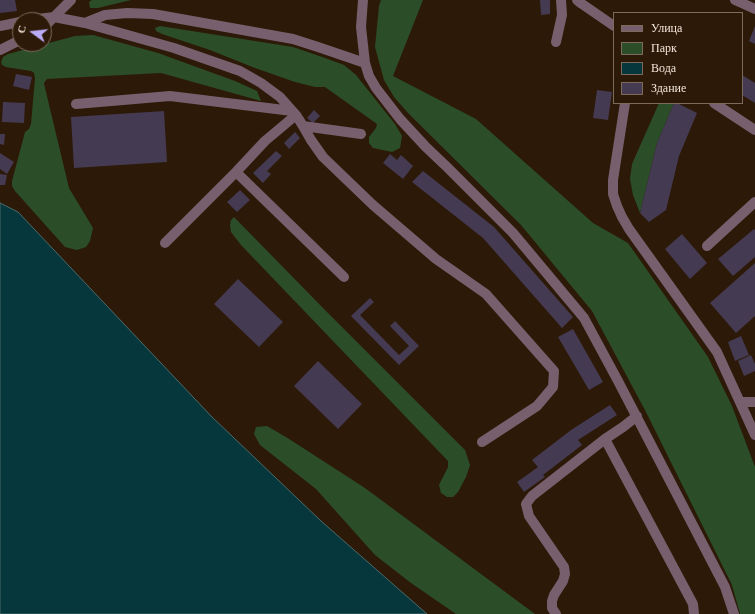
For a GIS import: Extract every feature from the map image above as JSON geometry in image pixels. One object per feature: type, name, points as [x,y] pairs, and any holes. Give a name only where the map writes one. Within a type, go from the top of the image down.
[{"type":"lane","points":[[54,17],[71,0]]},
{"type":"lane","points":[[363,0],[361,27],[365,64],[369,76],[376,88],[400,119],[424,146],[445,165],[512,233],[584,318],[637,416],[725,587],[734,614]]},
{"type":"lane","points":[[556,42],[562,15],[561,0]]},
{"type":"lane","points":[[577,0],[613,25]]},
{"type":"lane","points":[[735,0],[755,9]]},
{"type":"lane","points":[[85,24],[105,15],[127,13],[153,14],[293,39],[365,64]]},
{"type":"lane","points":[[54,17],[174,48],[240,71],[262,83],[280,98],[294,113],[323,157],[373,205],[436,260],[486,294],[554,371],[553,387],[537,406],[482,442]]},
{"type":"lane","points":[[0,26],[12,24]]},
{"type":"lane","points":[[0,50],[12,44]]},
{"type":"lane","points":[[76,104],[170,96],[294,113]]},
{"type":"lane","points":[[625,104],[613,180],[613,194],[617,206],[630,229],[716,352],[755,435]]},
{"type":"lane","points":[[716,104],[755,130]]},
{"type":"lane","points":[[165,243],[294,113]]},
{"type":"lane","points":[[303,126],[361,134]]},
{"type":"lane","points":[[236,172],[344,276]]},
{"type":"lane","points":[[707,246],[755,202]]},
{"type":"lane","points":[[740,402],[755,402]]},
{"type":"lane","points":[[556,614],[552,608],[552,601],[563,581],[565,574],[564,567],[529,516],[526,504],[532,496],[637,416]]},
{"type":"lane","points":[[605,439],[693,604],[694,614]]},
{"type":"green space","points":[[92,0],[131,0],[98,8],[90,8],[89,2]]},
{"type":"green space","points":[[381,0],[423,0],[393,76],[476,119],[593,223],[628,243],[708,357],[732,406],[755,467],[755,614],[740,614],[732,585],[646,412],[592,311],[521,225],[408,113],[394,97],[384,80],[375,47],[379,6]]},
{"type":"green space","points":[[160,26],[293,47],[344,65],[356,75],[395,124],[402,136],[400,148],[392,152],[373,148],[369,143],[369,137],[376,128],[377,124],[325,87],[315,87],[295,82],[210,50],[162,34],[156,31],[155,28]]},
{"type":"green space","points":[[93,35],[158,53],[235,81],[257,91],[261,101],[161,73],[47,79],[44,83],[45,88],[69,188],[93,228],[90,241],[86,247],[77,250],[65,247],[12,186],[25,132],[29,129],[31,124],[35,78],[34,73],[31,71],[6,67],[2,65],[1,62],[3,57],[15,52],[52,52],[52,42],[75,36]]},
{"type":"green space","points":[[659,104],[674,104],[657,143],[640,213],[633,195],[630,179],[632,164]]},
{"type":"green space","points":[[234,217],[465,450],[470,465],[466,477],[458,492],[453,497],[447,497],[441,493],[439,485],[448,467],[448,461],[241,245],[231,232],[231,220]]},
{"type":"green space","points":[[267,426],[365,488],[535,614],[456,614],[411,583],[375,555],[316,489],[260,445],[254,434],[256,427]]},
{"type":"water","points":[[0,203],[18,212],[212,417],[321,521],[427,614],[0,614]]},
{"type":"building","points":[[0,0],[15,0],[17,11],[0,13]]},
{"type":"building","points":[[540,0],[550,0],[550,14],[541,15]]},
{"type":"building","points":[[755,26],[755,44],[749,41]]},
{"type":"building","points":[[16,74],[32,77],[29,90],[13,86]]},
{"type":"building","points":[[743,76],[755,83],[755,103],[743,96]]},
{"type":"building","points":[[597,90],[612,92],[608,120],[593,118]]},
{"type":"building","points":[[3,102],[25,103],[24,123],[2,122]]},
{"type":"building","points":[[674,104],[679,104],[697,113],[679,156],[666,210],[649,222],[640,213],[657,143]]},
{"type":"building","points":[[314,110],[320,116],[313,123],[307,118]]},
{"type":"building","points":[[164,111],[167,162],[74,168],[71,117]]},
{"type":"building","points":[[295,132],[300,138],[289,149],[284,143]]},
{"type":"building","points":[[0,134],[5,134],[4,145],[0,144]]},
{"type":"building","points":[[276,151],[282,156],[267,171],[271,174],[263,183],[253,173]]},
{"type":"building","points":[[0,153],[14,162],[7,174],[0,169]]},
{"type":"building","points":[[390,154],[397,160],[401,155],[413,166],[403,179],[383,163]]},
{"type":"building","points":[[423,171],[494,227],[573,317],[562,328],[483,238],[412,182]]},
{"type":"building","points":[[0,174],[7,175],[5,185],[0,185]]},
{"type":"building","points":[[240,190],[250,200],[237,212],[227,202]]},
{"type":"building","points":[[754,229],[755,257],[733,276],[718,259]]},
{"type":"building","points":[[682,234],[707,263],[690,279],[665,249]]},
{"type":"building","points":[[755,263],[755,316],[736,333],[710,303]]},
{"type":"building","points":[[238,279],[283,322],[259,347],[214,304]]},
{"type":"building","points":[[370,298],[374,302],[360,315],[399,355],[409,346],[390,326],[395,321],[419,346],[399,365],[351,316]]},
{"type":"building","points":[[573,329],[603,382],[589,390],[558,337]]},
{"type":"building","points":[[741,336],[749,355],[735,361],[728,342]]},
{"type":"building","points":[[751,355],[755,364],[755,371],[744,376],[738,361]]},
{"type":"building","points":[[318,361],[362,404],[338,429],[294,386]]},
{"type":"building","points":[[610,405],[617,415],[578,440],[582,445],[543,475],[545,477],[524,492],[517,482],[538,467],[532,460],[571,430]]}]
